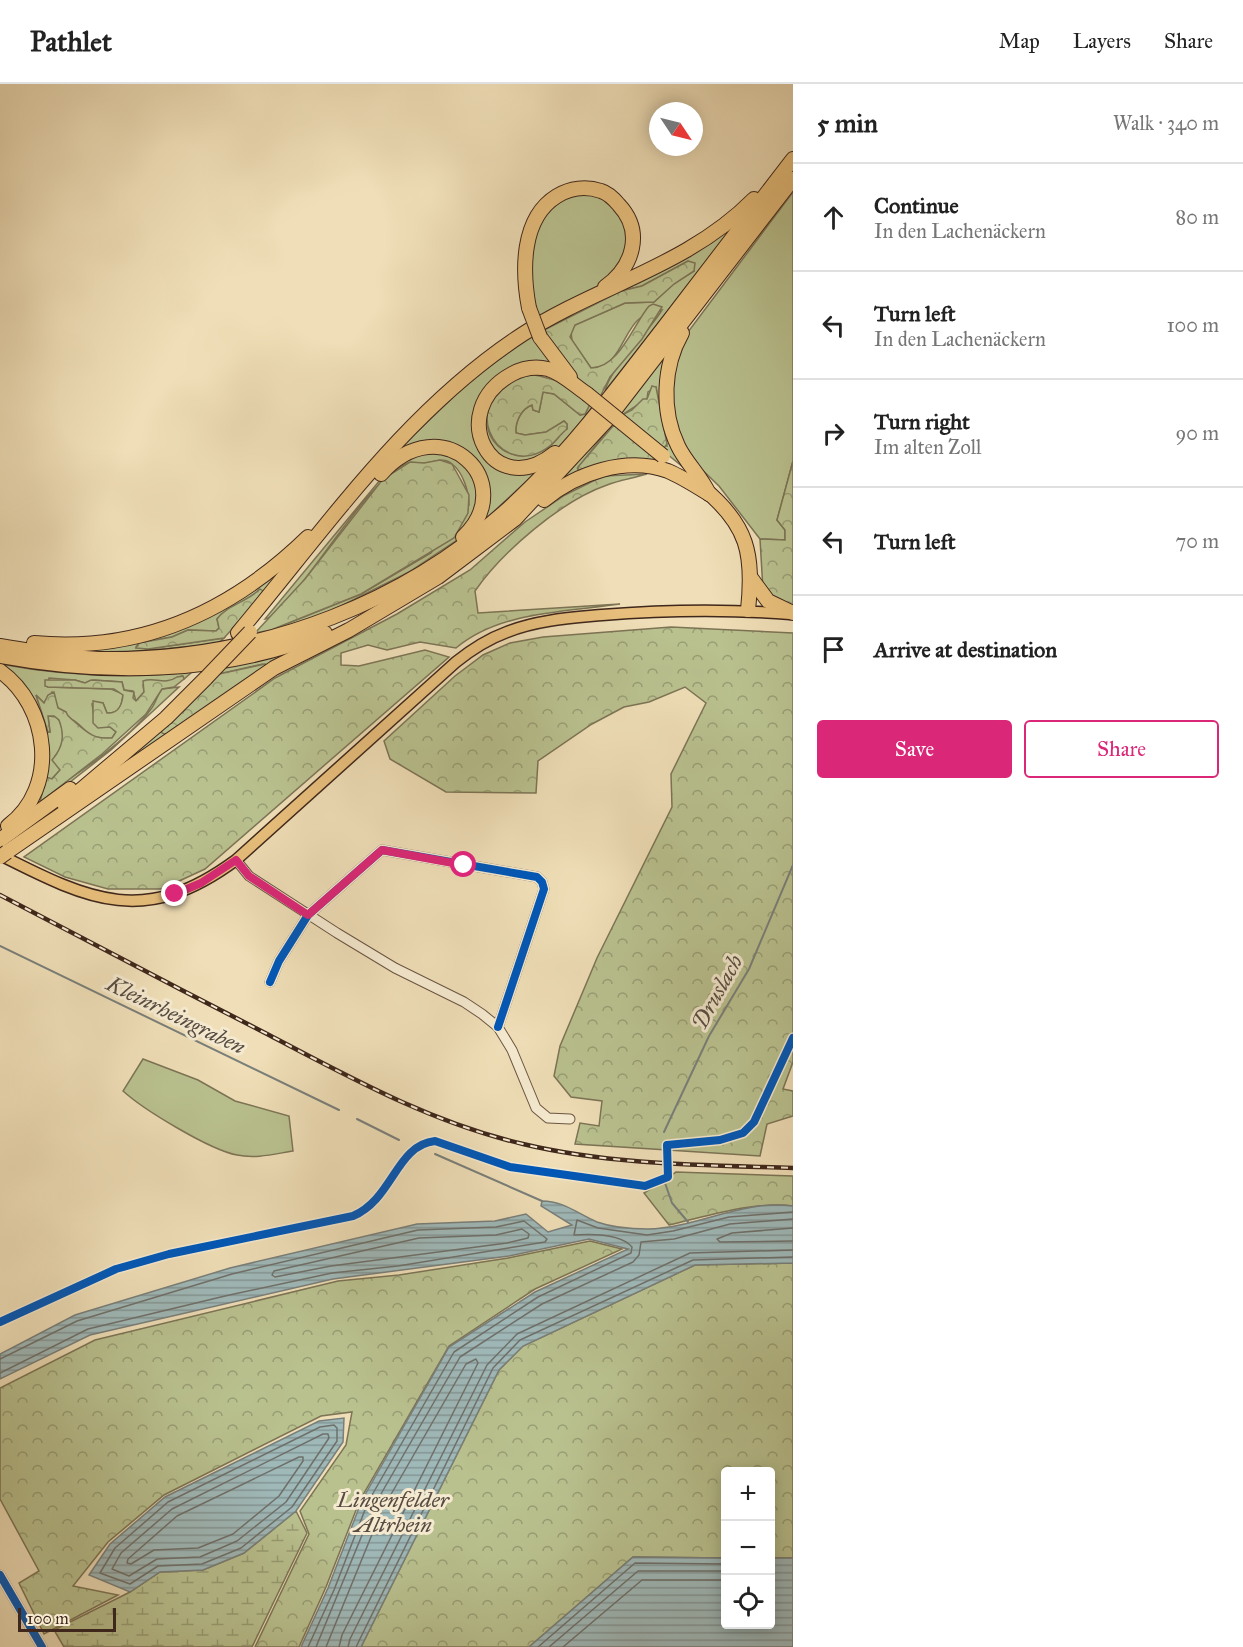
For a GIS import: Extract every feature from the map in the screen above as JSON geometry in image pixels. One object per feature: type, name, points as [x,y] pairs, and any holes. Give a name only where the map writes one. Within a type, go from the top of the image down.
[{"type":"highway","points":[[244,633],[343,505],[429,409],[472,371],[523,334],[592,297],[643,275],[704,241],[751,202],[793,157]]},
{"type":"highway","points":[[0,646],[57,656],[99,659],[211,652],[277,637],[321,623],[393,590],[431,568],[477,535],[530,489],[588,424],[793,157]]},
{"type":"highway","points":[[2,851],[274,668],[349,630],[374,613],[453,568],[515,519],[586,445],[793,179]]},
{"type":"highway","points":[[586,394],[553,357],[540,337],[529,308],[526,290],[526,249],[537,214],[545,203],[566,190],[579,188],[601,191],[612,197],[631,223],[633,242],[625,269],[592,297]]},
{"type":"highway","points":[[695,307],[668,366],[666,400],[672,432],[679,448],[709,494]]},
{"type":"highway","points":[[588,424],[573,434],[545,462],[529,468],[512,468],[489,455],[479,437],[477,422],[488,395],[505,378],[521,370],[547,369],[586,394],[728,510],[741,531],[749,552],[751,578],[748,610]]},
{"type":"highway","points":[[2,851],[202,677],[244,633],[390,463],[407,451],[431,445],[454,450],[469,461],[477,473],[483,496],[474,527],[431,568]]},
{"type":"highway","points":[[515,519],[533,509],[562,485],[592,473],[627,465],[668,471],[709,494]]},
{"type":"highway","points":[[0,641],[86,645],[130,638],[185,622],[219,606],[277,568],[343,505]]},
{"type":"highway","points":[[751,578],[768,601],[793,614]]},
{"type":"highway","points":[[0,656],[51,666],[95,669],[205,664],[254,654],[319,635],[374,613]]},
{"type":"highway","points":[[0,670],[27,697],[39,724],[43,746],[40,776],[32,798],[15,820],[0,832]]},
{"type":"main road","points":[[2,851],[72,890],[119,901],[139,901],[175,894],[201,883],[236,860],[456,662],[486,641],[524,626],[565,619],[682,609],[748,610],[793,614]]},
{"type":"street","points":[[270,982],[279,961],[308,915],[382,850],[537,877],[543,882],[544,889],[498,1027]]},
{"type":"street","points":[[236,860],[249,876],[308,915],[395,968],[464,1002],[498,1027],[512,1050],[536,1108],[548,1118],[570,1119]]},
{"type":"street","points":[[0,1575],[42,1647]]},
{"type":"green space","points":[[793,192],[793,461],[777,520],[785,530],[785,540],[760,539],[719,486],[692,460],[678,435],[670,393],[682,340]]},
{"type":"green space","points":[[593,193],[621,211],[630,244],[607,283],[538,319],[528,287],[534,227],[559,197]]},
{"type":"green space","points":[[741,217],[605,391],[614,372],[662,310],[639,319],[633,325],[620,349],[601,366],[591,368],[572,341],[571,331],[575,325],[625,303],[654,302],[674,283],[694,271],[688,261],[642,286],[621,291],[557,322]]},
{"type":"green space","points":[[688,261],[695,263],[694,271],[674,284],[654,302],[625,303],[575,325],[570,337],[591,368],[601,366],[617,353],[649,306],[653,304],[662,307],[642,339],[610,377],[600,397],[575,379],[544,332],[546,329],[621,291],[642,286]]},
{"type":"green space","points":[[554,323],[554,363],[490,387],[483,452],[541,468],[478,526],[485,510],[463,452],[394,454],[470,381],[528,338]]},
{"type":"green space","points":[[669,348],[663,398],[694,476],[628,422],[660,445],[667,446],[656,387],[648,392],[647,399],[622,415],[620,412]]},
{"type":"green space","points":[[537,370],[562,379],[583,397],[548,376],[531,374],[518,378],[500,392],[490,408],[487,422],[490,435],[497,445],[508,452],[520,455],[534,454],[550,446],[567,429],[564,421],[547,432],[525,435],[516,433],[518,420],[525,410],[532,405],[533,410],[539,412],[543,392],[554,394],[580,415],[585,414],[590,404],[593,406],[554,453],[538,463],[516,467],[499,461],[487,447],[482,429],[484,409],[493,391],[511,377]]},
{"type":"green space","points":[[532,374],[562,382],[590,404],[585,414],[580,415],[554,394],[543,392],[539,412],[533,410],[532,405],[525,410],[518,420],[516,433],[525,435],[546,432],[564,421],[567,429],[547,448],[528,456],[512,454],[498,445],[490,432],[487,415],[493,399],[507,384]]},
{"type":"green space","points":[[652,386],[656,387],[667,444],[664,448],[622,415],[632,410],[643,399],[647,399]]},
{"type":"green space","points":[[612,422],[619,427],[610,427],[577,469],[622,428],[670,466],[653,463],[559,483]]},
{"type":"green space","points":[[613,426],[619,427],[655,457],[654,460],[578,470],[578,467]]},
{"type":"green space","points":[[433,448],[470,467],[480,504],[460,538],[409,572],[327,613],[258,636],[255,633],[271,630],[361,594],[431,553],[469,505],[467,488],[456,468],[449,462],[410,462],[390,474],[370,494],[292,596],[277,612],[265,619],[390,468]]},
{"type":"green space","points":[[440,460],[452,464],[469,495],[468,513],[454,538],[361,594],[271,630],[255,633],[305,579],[383,479],[410,462],[424,463]]},
{"type":"green space","points":[[793,461],[793,607],[763,590],[760,539],[785,540],[785,530],[777,520]]},
{"type":"green space","points":[[647,474],[612,483],[589,493],[552,515],[501,560],[475,591],[478,613],[620,604],[534,615],[513,620],[473,636],[456,648],[420,642],[387,650],[368,645],[341,653],[341,665],[359,666],[425,650],[449,657],[205,869],[162,889],[108,889],[65,877],[24,857],[275,678],[397,614],[470,570],[525,522],[565,495],[603,476]]},
{"type":"green space","points":[[284,566],[237,627],[235,626],[262,593],[259,590],[221,614],[217,619],[219,628],[216,631],[188,630],[172,637],[139,643],[136,647],[148,649],[224,638],[218,644],[119,653],[68,651],[161,633]]},
{"type":"green space","points":[[260,589],[263,591],[254,605],[224,638],[148,649],[136,648],[139,643],[172,637],[188,630],[216,631],[219,628],[217,619],[221,614]]},
{"type":"green space","points":[[671,627],[793,633],[793,1062],[783,1089],[793,1091],[793,1116],[767,1124],[760,1156],[575,1144],[580,1123],[599,1126],[602,1101],[571,1097],[554,1076],[560,1046],[597,958],[672,807],[671,774],[706,703],[685,687],[649,702],[624,707],[592,724],[538,761],[536,793],[446,792],[390,759],[384,741],[455,676],[483,655],[510,643],[543,637]]},
{"type":"green space","points":[[300,649],[63,810],[209,684],[179,714],[263,664],[219,674],[226,667]]},
{"type":"green space","points":[[0,664],[48,671],[120,676],[192,672],[184,679],[182,676],[170,681],[143,685],[144,692],[136,701],[133,691],[124,690],[122,682],[94,680],[85,683],[49,678],[48,687],[111,689],[123,694],[121,705],[111,713],[107,713],[103,703],[92,704],[94,716],[103,727],[110,727],[116,732],[112,738],[90,735],[79,724],[67,717],[66,712],[58,708],[52,692],[44,703],[36,695],[48,732],[50,732],[48,716],[57,717],[63,737],[61,748],[55,756],[60,770],[44,787],[40,797],[68,780],[129,733],[151,709],[162,689],[179,687],[111,750],[19,822],[27,811],[45,737]]},
{"type":"green space","points":[[265,664],[266,667],[167,735],[162,733],[161,730],[219,674]]},
{"type":"green space","points":[[183,676],[184,679],[174,687],[162,689],[146,714],[102,754],[40,802],[46,777],[52,779],[60,770],[52,760],[61,746],[62,731],[59,720],[54,716],[48,716],[50,732],[48,732],[36,695],[44,703],[48,695],[54,692],[58,708],[66,712],[88,733],[96,737],[112,738],[116,732],[110,727],[98,728],[93,723],[93,701],[103,703],[107,713],[111,713],[119,708],[123,695],[114,689],[48,687],[45,686],[45,680],[75,680],[85,683],[91,680],[122,682],[124,690],[134,692],[133,698],[136,701],[144,692],[143,681],[168,681]]},
{"type":"green space","points":[[143,1059],[198,1080],[235,1101],[289,1116],[293,1151],[258,1156],[225,1152],[161,1118],[123,1091]]},
{"type":"green space","points":[[676,1172],[793,1176],[793,1206],[746,1207],[669,1225],[644,1193]]},
{"type":"green space","points":[[590,1241],[622,1249],[535,1289],[449,1346],[360,1500],[326,1587],[299,1647],[255,1647],[309,1534],[300,1511],[346,1445],[352,1412],[321,1416],[164,1495],[108,1542],[73,1586],[118,1595],[44,1634],[19,1583],[39,1571],[0,1499],[0,1388],[95,1340],[338,1281],[399,1275],[508,1258]]},
{"type":"green space","points":[[793,1263],[793,1558],[775,1558],[775,1467],[721,1467],[721,1558],[633,1557],[529,1647],[361,1647],[499,1370],[523,1346],[695,1265]]},
{"type":"green space","points":[[296,1511],[307,1533],[252,1647],[64,1647],[54,1630],[130,1592],[160,1572],[203,1570],[244,1553]]},
{"type":"water","name":"Lingenfelder Altrhein","points":[[542,1201],[564,1206],[603,1224],[642,1229],[684,1224],[756,1206],[793,1206],[793,1263],[695,1265],[523,1346],[499,1370],[361,1647],[301,1647],[328,1588],[362,1500],[449,1347],[535,1292],[628,1249],[589,1239],[509,1256],[333,1279],[90,1335],[0,1379],[0,1354],[75,1315],[230,1268],[417,1224],[495,1221],[526,1214],[548,1232],[572,1225],[541,1206]]},
{"type":"water","points":[[344,1418],[343,1442],[296,1511],[244,1553],[203,1570],[160,1572],[130,1592],[89,1575],[110,1544],[165,1497],[319,1421]]},
{"type":"water","points":[[633,1557],[721,1558],[721,1629],[775,1629],[775,1558],[793,1558],[793,1647],[529,1647]]},
{"type":"waterway","name":"Druslach","points":[[664,1132],[709,1036],[749,969],[793,865]]},
{"type":"waterway","name":"Kleinrheingraben","points":[[0,946],[339,1110]]},
{"type":"waterway","name":"Kleinrheingraben","points":[[357,1119],[399,1140]]},
{"type":"waterway","name":"Kleinrheingraben","points":[[435,1154],[542,1201]]},
{"type":"waterway","name":"Druslach","points":[[665,1183],[672,1203],[688,1222]]},
{"type":"railway","points":[[0,895],[361,1083],[456,1124],[523,1144],[590,1156],[657,1163],[793,1168]]},
{"type":"cycle path","points":[[270,982],[279,961],[308,915],[382,850],[537,877],[544,889],[498,1027]]},
{"type":"cycle path","points":[[0,1322],[116,1269],[169,1254],[353,1216],[377,1198],[411,1152],[435,1141],[510,1167],[645,1186],[668,1177],[667,1145],[720,1140],[743,1133],[754,1122],[793,1038]]},
{"type":"cycle path","points":[[0,1575],[42,1647]]},
{"type":"route","points":[[175,894],[201,883],[236,860],[249,876],[308,915],[382,850],[464,865]]}]
